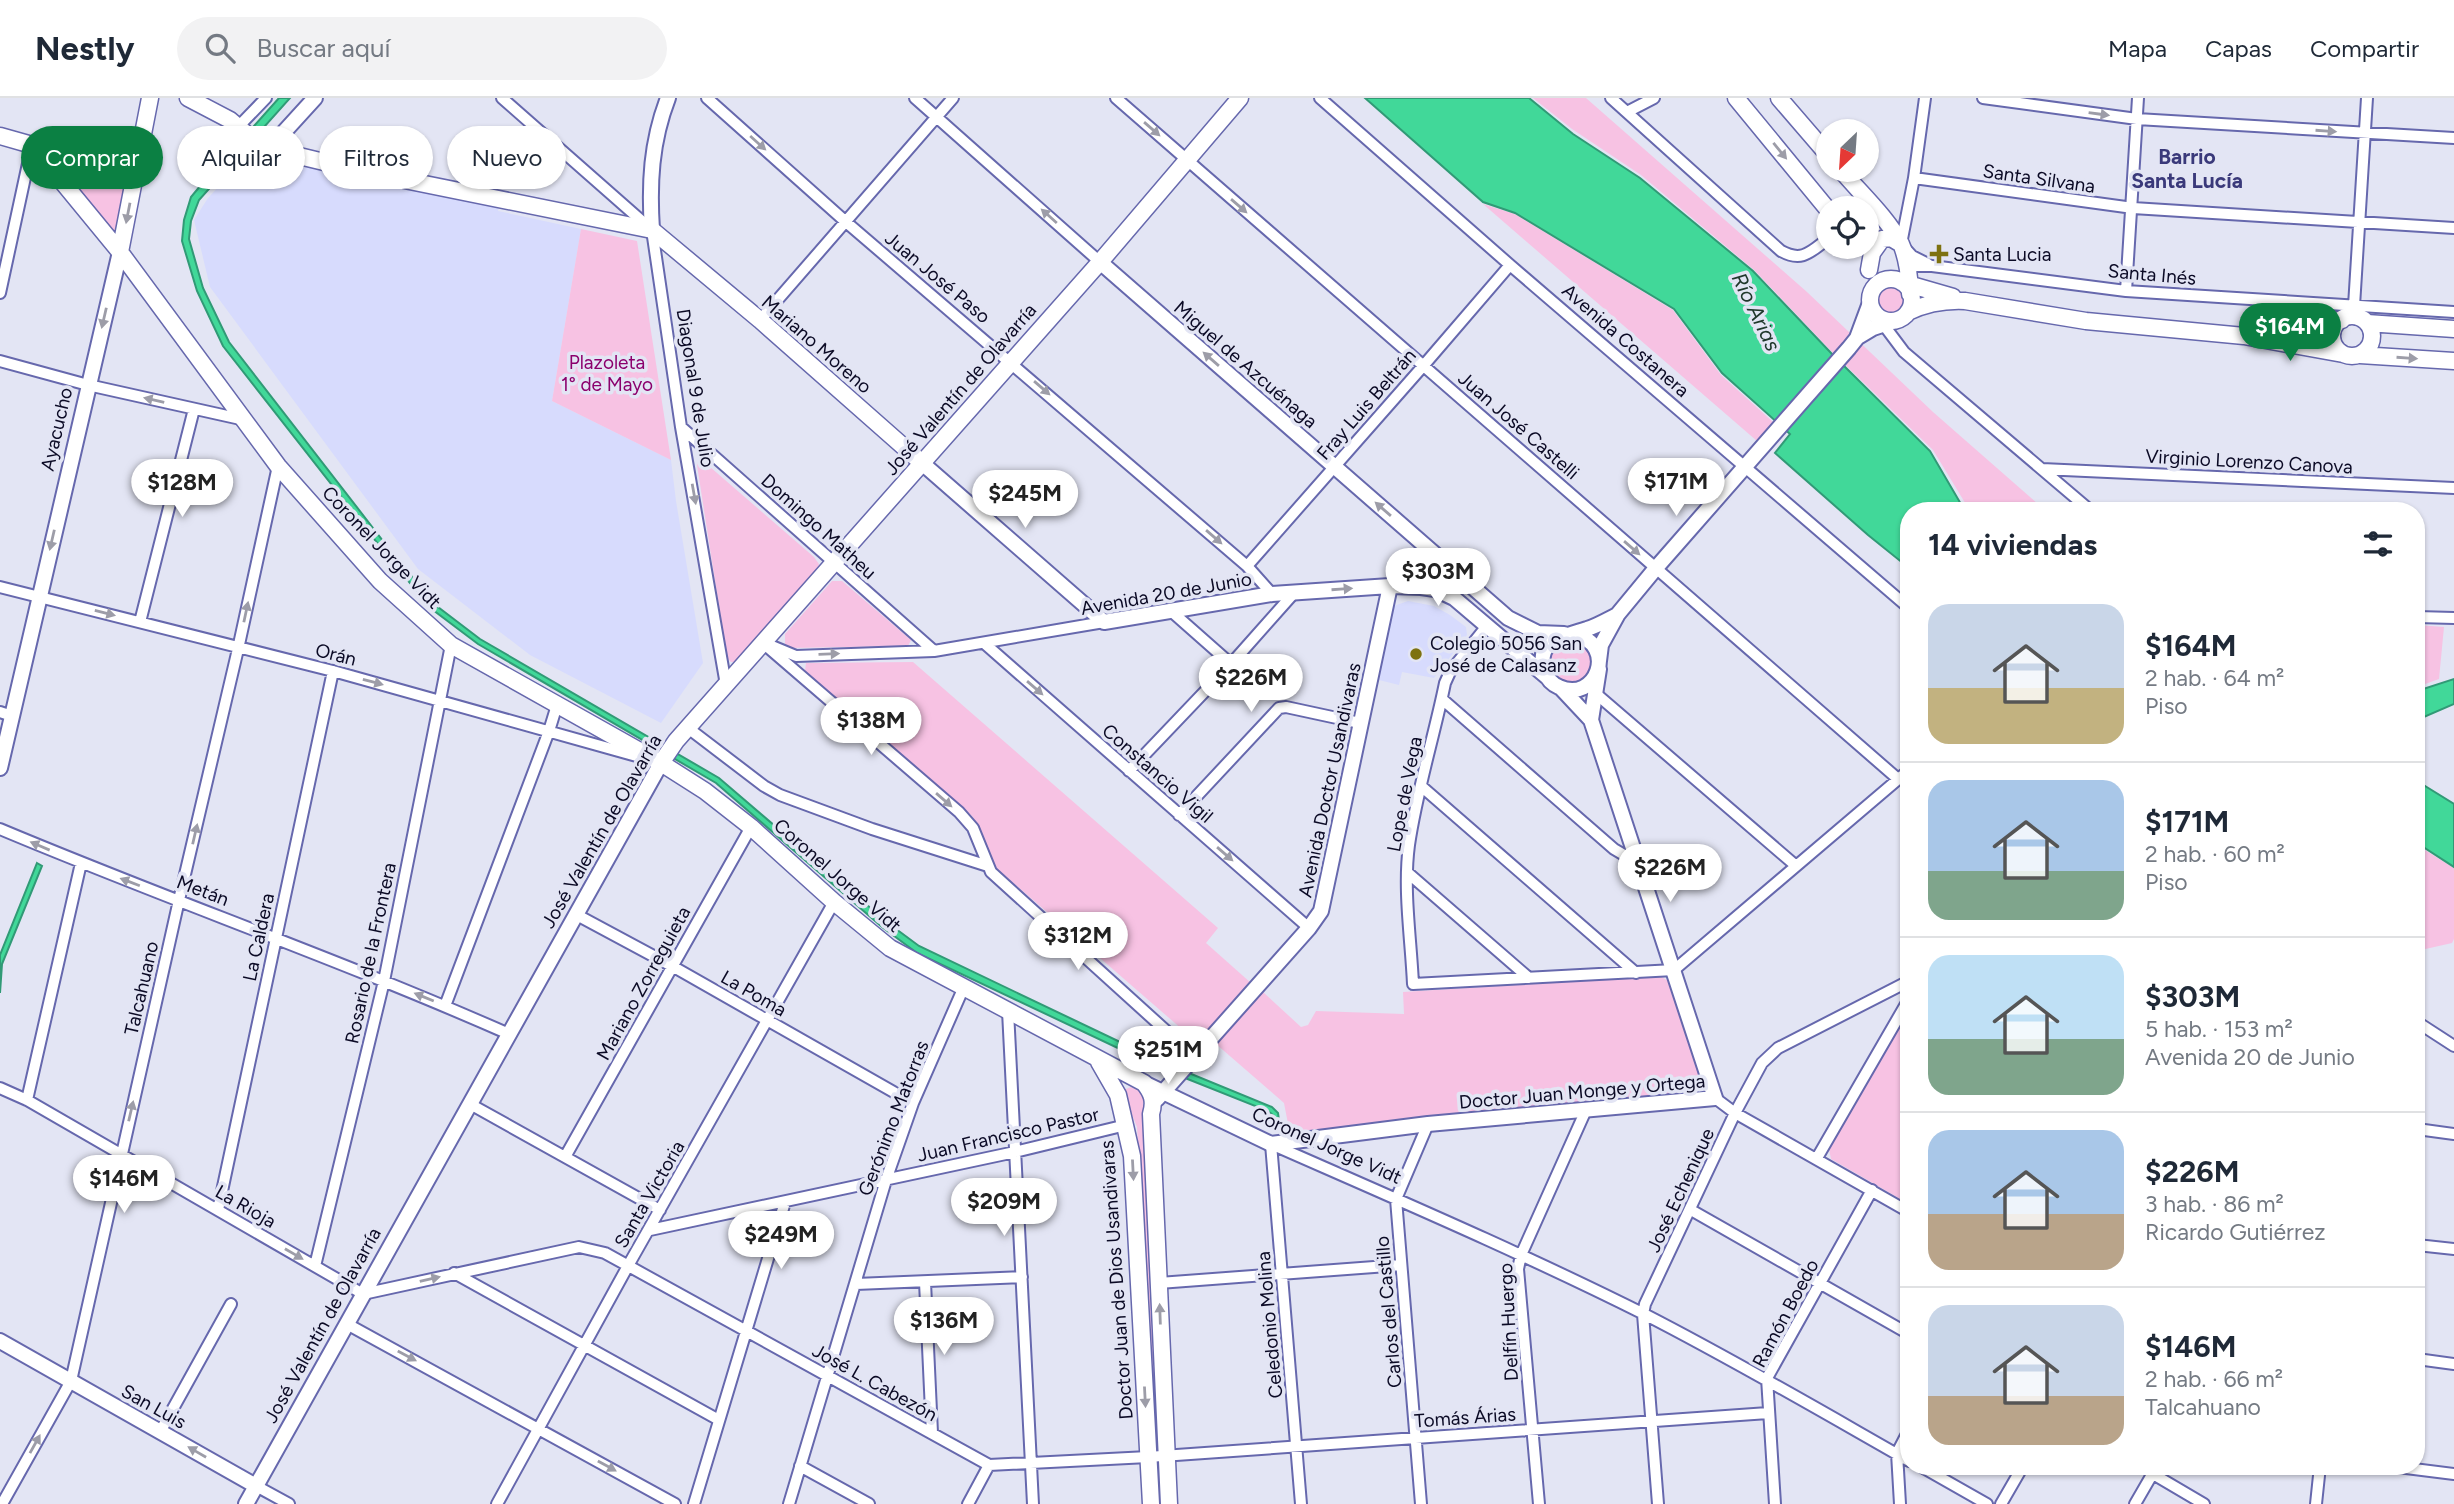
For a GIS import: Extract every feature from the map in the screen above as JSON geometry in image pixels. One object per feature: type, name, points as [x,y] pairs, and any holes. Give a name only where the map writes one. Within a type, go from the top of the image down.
[{"type":"main road","name":"Ayacucho","points":[[145,126],[150,98]]},
{"type":"main road","points":[[188,98],[237,126]]},
{"type":"main road","name":"José Valentín de Olavarría","points":[[663,760],[688,728],[1100,262],[1240,98]]},
{"type":"main road","points":[[1737,98],[1817,196]]},
{"type":"main road","points":[[1779,98],[1816,141]]},
{"type":"main road","points":[[0,136],[21,142]]},
{"type":"main road","points":[[305,157],[383,176],[652,230]]},
{"type":"main road","points":[[1851,182],[1901,244],[1912,303],[1884,312]]},
{"type":"main road","name":"Coronel Jorge Vidt","points":[[68,189],[120,252],[278,466],[380,581],[451,645],[557,705],[663,760],[751,827],[890,948],[1142,1082]]},
{"type":"main road","name":"Ayacucho","points":[[120,252],[133,189]]},
{"type":"main road","points":[[1879,229],[1883,219]]},
{"type":"main road","name":"Mariano Moreno","points":[[652,230],[760,320],[922,463]]},
{"type":"main road","points":[[1869,270],[1872,253],[1882,239],[1891,238],[1901,244]]},
{"type":"main road","points":[[1866,259],[1884,312]]},
{"type":"main road","points":[[1884,312],[1876,285],[1884,281],[1907,283],[1965,301]]},
{"type":"main road","points":[[1884,312],[1933,302],[1965,301],[2086,321],[2244,335],[2348,356],[2454,361]]},
{"type":"main road","points":[[2244,335],[2355,317],[2454,329]]},
{"type":"main road","points":[[2343,354],[2337,349],[2333,330],[2355,317]]},
{"type":"main road","points":[[2355,317],[2372,334],[2372,341],[2360,355]]},
{"type":"main road","name":"Doctor Juan de Dios Usandivaras","points":[[1097,1060],[1119,1097],[1132,1156],[1151,1504]]},
{"type":"main road","points":[[1119,1097],[1127,1083],[1142,1082],[1150,1091],[1155,1104],[1126,1125]]},
{"type":"main road","name":"Doctor Juan de Dios Usandivaras","points":[[1155,1104],[1165,1456],[1169,1504]]},
{"type":"street","points":[[239,126],[266,98]]},
{"type":"street","points":[[289,126],[315,98]]},
{"type":"street","name":"Mariano Moreno","points":[[502,98],[652,230]]},
{"type":"street","name":"Diagonal 9 de Julio","points":[[668,98],[653,152],[649,189],[652,230],[681,427],[726,685]]},
{"type":"street","name":"Juan José Paso","points":[[707,98],[846,222],[1247,566],[1272,594]]},
{"type":"street","name":"Miguel de Azcuénaga","points":[[915,98],[1508,618],[1538,633],[1569,634]]},
{"type":"street","points":[[760,320],[953,98]]},
{"type":"street","name":"Juan José Castelli","points":[[1116,98],[1898,779]]},
{"type":"street","name":"Avenida Costanera","points":[[1320,98],[1900,600]]},
{"type":"street","points":[[1611,98],[1781,251],[1799,257],[1816,247]]},
{"type":"street","points":[[1628,113],[1654,98]]},
{"type":"street","points":[[1901,244],[1914,178],[1925,98]]},
{"type":"street","points":[[1983,98],[2137,119],[2454,138]]},
{"type":"street","points":[[2126,291],[2138,98]]},
{"type":"street","points":[[2355,317],[2367,98]]},
{"type":"street","name":"Santa Silvana","points":[[1914,178],[2133,208],[2454,229]]},
{"type":"street","points":[[0,293],[22,189]]},
{"type":"street","name":"Santa Inés","points":[[1901,244],[1912,256],[1932,266]]},
{"type":"street","name":"Ayacucho","points":[[1,765],[6,714],[39,597],[120,252]]},
{"type":"street","name":"Fray Luis Beltrán","points":[[1247,566],[1510,265]]},
{"type":"street","name":"Santa Inés","points":[[1907,283],[1915,266],[1932,266],[2355,317],[2454,312]]},
{"type":"street","points":[[1853,343],[1873,328],[1884,312]]},
{"type":"street","points":[[1715,1098],[1591,720],[1601,645],[1618,614],[1656,568],[1853,343],[1884,312]]},
{"type":"street","points":[[1884,312],[1904,352],[2080,502]]},
{"type":"street","points":[[0,361],[88,385],[245,420]]},
{"type":"street","points":[[140,622],[194,409]]},
{"type":"street","name":"Domingo Matheu","points":[[681,427],[934,651]]},
{"type":"street","name":"Mariano Moreno","points":[[922,463],[1104,622]]},
{"type":"street","name":"Talcahuano","points":[[2,1504],[71,1381],[179,900],[239,649],[278,466]]},
{"type":"street","name":"Virginio Lorenzo Canova","points":[[2042,469],[2454,488]]},
{"type":"street","name":"Avenida 20 de Junio","points":[[763,643],[796,656],[934,651],[1272,594],[1390,586],[1421,587],[1445,593],[1547,677]]},
{"type":"street","name":"Avenida Doctor Usandivaras","points":[[1155,1104],[1310,928],[1321,911],[1390,586]]},
{"type":"street","name":"Orán","points":[[0,587],[332,671],[663,760]]},
{"type":"street","points":[[1129,771],[1294,593]]},
{"type":"street","points":[[1171,611],[1231,664]]},
{"type":"street","points":[[1591,720],[1547,677],[1544,669],[1545,651],[1549,644],[1618,614]]},
{"type":"street","points":[[2425,617],[2454,618]]},
{"type":"street","name":"Lope de Vega","points":[[1487,626],[1450,672],[1421,786],[1409,846],[1413,984],[1529,978]]},
{"type":"street","points":[[1561,688],[1580,689],[1588,685],[1599,665],[1598,653],[1589,640],[1569,634]]},
{"type":"street","points":[[763,643],[959,812],[973,828],[991,872],[1185,1067]]},
{"type":"street","name":"Constancio Vigil","points":[[984,643],[1310,928]]},
{"type":"street","name":"Rosario de la Frontera","points":[[314,1266],[384,981],[451,645]]},
{"type":"street","name":"La Caldera","points":[[218,1210],[332,671]]},
{"type":"street","points":[[1594,691],[1795,865]]},
{"type":"street","points":[[1442,699],[1614,849],[1636,862]]},
{"type":"street","points":[[445,1006],[550,731],[557,705]]},
{"type":"street","points":[[1180,815],[1279,708],[1360,723]]},
{"type":"street","points":[[688,728],[764,786],[780,795],[872,829],[988,866]]},
{"type":"street","name":"José Valentín de Olavarría","points":[[246,1504],[663,760]]},
{"type":"street","points":[[1408,873],[1529,978],[1674,970],[1898,779]]},
{"type":"street","points":[[1421,786],[1636,972]]},
{"type":"street","name":"Mariano Zorreguieta","points":[[565,1157],[751,827]]},
{"type":"street","name":"Metán","points":[[0,829],[81,863],[276,937],[509,1034]]},
{"type":"street","points":[[27,1100],[81,863]]},
{"type":"street","name":"Santa Victoria","points":[[497,1504],[834,902]]},
{"type":"street","name":"La Poma","points":[[577,915],[913,1103]]},
{"type":"street","name":"José Echenique","points":[[1658,1504],[1643,1314],[1645,1304],[1734,1113],[1762,1063],[1778,1048],[1900,986]]},
{"type":"street","name":"Gerónimo Matorras","points":[[789,1504],[886,1180],[913,1103],[964,989]]},
{"type":"street","points":[[1008,1012],[1033,1504]]},
{"type":"street","points":[[1817,1158],[1900,1015]]},
{"type":"street","points":[[2425,1027],[2454,1046]]},
{"type":"street","name":"La Rioja","points":[[0,1088],[27,1100],[363,1294]]},
{"type":"street","name":"Doctor Juan Monge y Ortega","points":[[1271,1144],[1428,1124],[1715,1098],[1734,1113],[1900,1207]]},
{"type":"street","points":[[470,1104],[660,1210]]},
{"type":"street","name":"Coronel Jorge Vidt","points":[[1155,1104],[1271,1144],[1521,1255],[1767,1378],[1900,1456]]},
{"type":"street","name":"Delfín Huergo","points":[[1539,1504],[1518,1269],[1521,1255],[1586,1110]]},
{"type":"street","name":"Carlos del Castillo","points":[[1421,1504],[1396,1199],[1428,1124]]},
{"type":"street","name":"Juan Francisco Pastor","points":[[650,1230],[1015,1152],[1126,1125]]},
{"type":"street","points":[[2425,1130],[2454,1134]]},
{"type":"street","name":"Celedonio Molina","points":[[1271,1144],[1301,1504]]},
{"type":"street","name":"Ramón Boedo","points":[[1775,1504],[1767,1378],[1872,1190]]},
{"type":"street","points":[[694,1504],[785,1202]]},
{"type":"street","points":[[1691,1210],[1900,1329]]},
{"type":"street","points":[[2425,1246],[2454,1249]]},
{"type":"street","name":"José L. Cabezón","points":[[454,1273],[579,1247],[605,1253],[989,1465]]},
{"type":"street","points":[[1159,1283],[1401,1265]]},
{"type":"street","points":[[363,1294],[454,1273],[719,1420]]},
{"type":"street","points":[[856,1284],[1022,1277]]},
{"type":"street","points":[[925,1282],[932,1433]]},
{"type":"street","points":[[160,1432],[231,1304]]},
{"type":"street","points":[[347,1324],[675,1504]]},
{"type":"street","name":"San Luis","points":[[0,1341],[289,1504]]},
{"type":"street","points":[[2425,1360],[2454,1364]]},
{"type":"street","name":"Tomás Árias","points":[[1148,1457],[1768,1413]]},
{"type":"street","points":[[1900,1448],[1897,1454],[1900,1504]]},
{"type":"street","points":[[968,1504],[989,1465],[1148,1457]]},
{"type":"street","points":[[800,1466],[869,1504]]},
{"type":"street","points":[[2425,1470],[2454,1474]]},
{"type":"street","points":[[1936,1475],[1987,1504]]},
{"type":"street","points":[[2001,1504],[2018,1475]]},
{"type":"street","points":[[2135,1504],[2152,1475]]},
{"type":"street","points":[[2162,1475],[2204,1504]]},
{"type":"street","points":[[2316,1504],[2319,1475]]},
{"type":"shaded area","points":[[305,156],[319,159],[319,189],[433,189],[433,185],[500,200],[498,211],[581,229],[552,401],[671,460],[703,663],[661,723],[530,655],[418,569],[210,287],[194,220],[216,189],[305,189]]},
{"type":"shaded area","name":"Colegio 5056 San José de Calasanz","points":[[1408,601],[1434,606],[1450,615],[1466,627],[1467,635],[1434,678],[1402,672],[1399,685],[1375,679],[1391,607]]},
{"type":"green space","points":[[1533,98],[1586,98],[1807,292],[1933,412],[2036,502],[1965,502],[1933,450],[1832,352],[1754,270],[1641,175],[1572,129]]},
{"type":"green space","points":[[74,189],[124,189],[114,237]]},
{"type":"green space","points":[[1483,204],[1515,214],[1673,310],[1721,375],[1773,422],[1757,441]]},
{"type":"green space","name":"Plazoleta 1° de Mayo","points":[[581,229],[637,241],[671,460],[552,401]]},
{"type":"green space","points":[[1890,286],[1896,287],[1904,295],[1904,307],[1896,315],[1890,316],[1884,315],[1876,307],[1875,301],[1876,295],[1884,287]]},
{"type":"green space","points":[[702,460],[819,564],[817,571],[737,662],[731,662],[727,658],[697,465],[698,461]]},
{"type":"green space","points":[[832,581],[842,581],[911,640],[908,646],[788,648],[785,634]]},
{"type":"green space","points":[[2425,626],[2444,627],[2439,679],[2425,684]]},
{"type":"green space","points":[[1580,640],[1593,657],[1589,676],[1575,685],[1552,678],[1548,651],[1556,642]]},
{"type":"green space","points":[[913,662],[1218,928],[1206,943],[1251,983],[1203,1036],[1191,1037],[995,867],[973,817],[805,671],[806,663]]},
{"type":"green space","points":[[2425,850],[2454,868],[2452,943],[2425,949]]},
{"type":"green space","points":[[1660,976],[1670,982],[1705,1086],[1701,1093],[1290,1134],[1284,1103],[1216,1044],[1263,992],[1301,1027],[1308,1025],[1316,1011],[1404,1014],[1403,992]]},
{"type":"green space","points":[[1900,1027],[1900,1199],[1831,1159],[1829,1149]]},
{"type":"green space","points":[[1131,1087],[1139,1090],[1143,1096],[1159,1447],[1157,1452],[1137,1127],[1124,1095],[1126,1089]]},
{"type":"water","points":[[279,98],[290,98],[265,126],[254,126]]},
{"type":"water","name":"Río Arias","points":[[1365,98],[1529,98],[1573,134],[1640,178],[1753,271],[1930,451],[1960,502],[1900,502],[1900,561],[1775,453],[1790,434],[1722,373],[1674,309],[1515,213],[1483,202]]},
{"type":"water","points":[[198,189],[209,189],[199,200],[191,221],[189,239],[203,288],[229,342],[397,559],[438,607],[480,639],[719,778],[888,923],[919,946],[1162,1062],[1272,1107],[1278,1113],[1280,1128],[1275,1129],[1274,1116],[1268,1111],[1160,1068],[917,953],[882,927],[716,783],[478,644],[433,610],[223,346],[197,291],[182,241],[184,220],[191,197]]},
{"type":"water","points":[[2454,679],[2454,704],[2425,717],[2425,688]]},
{"type":"water","points":[[2425,786],[2454,804],[2454,867],[2425,848]]},
{"type":"water","points":[[37,863],[42,866],[2,964],[0,993],[0,955]]},
{"type":"place","name":"Santa Lucia","points":[[1939,254]]},
{"type":"place","name":"Colegio 5056 San José de Calasanz","points":[[1416,654]]},
{"type":"district","name":"Barrio Santa Lucía","points":[[2187,169]]}]
